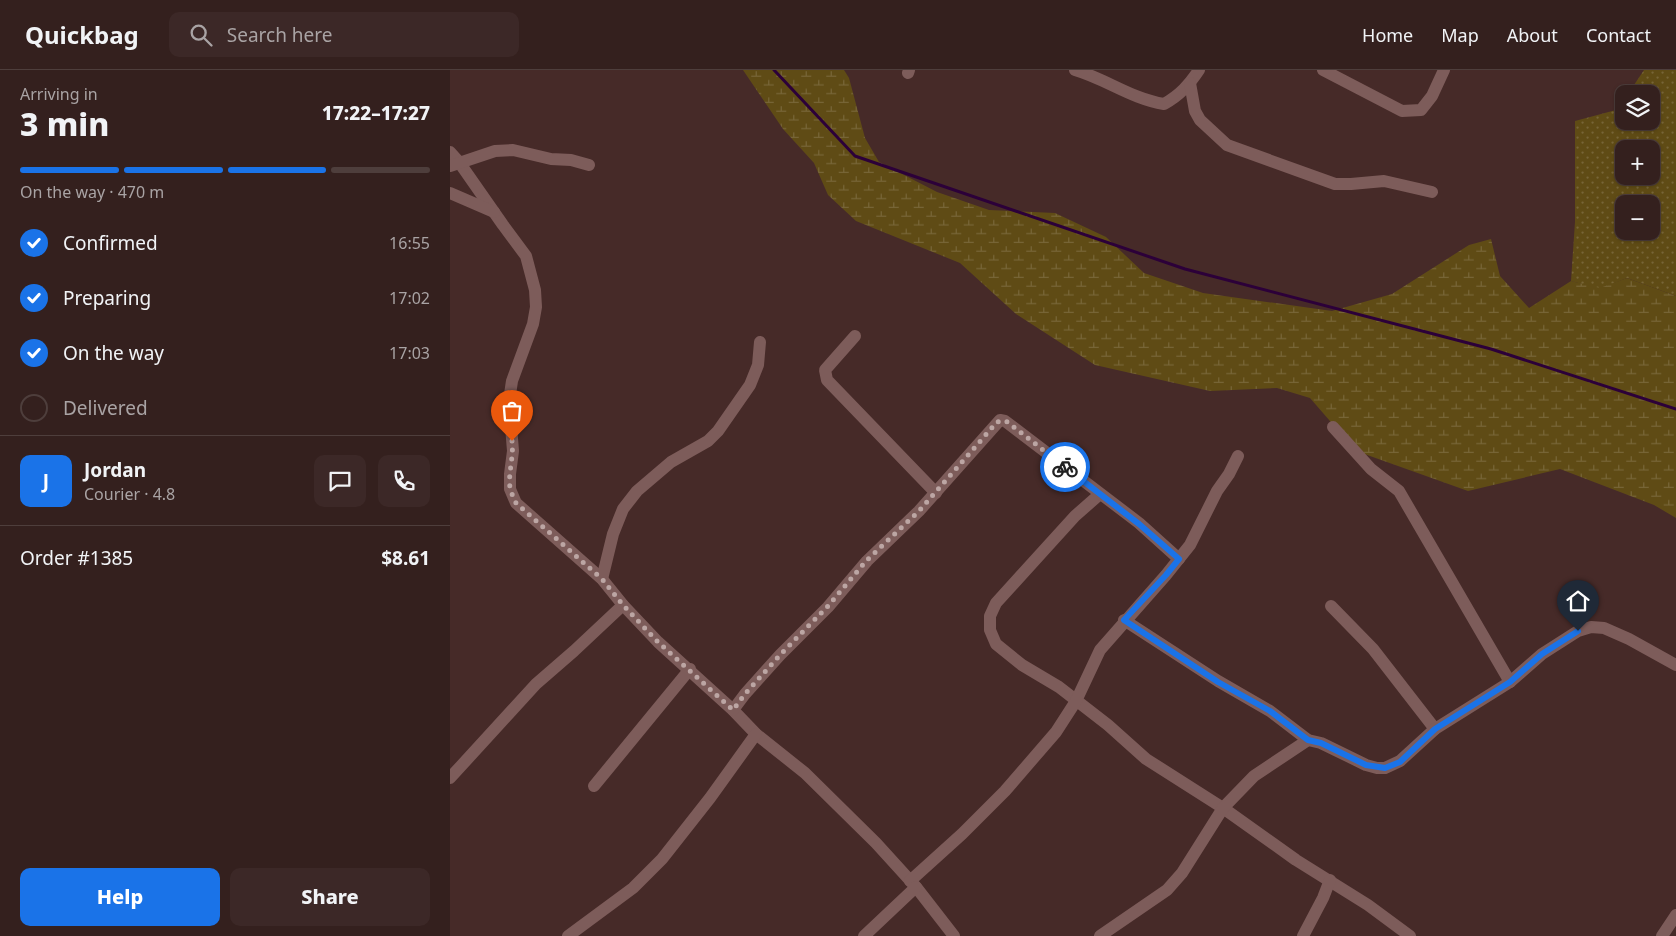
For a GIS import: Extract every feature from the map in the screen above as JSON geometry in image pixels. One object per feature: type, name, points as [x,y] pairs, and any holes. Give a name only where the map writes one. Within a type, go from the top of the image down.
[{"type":"street","points":[[1075,70],[1109,83],[1149,102],[1164,104],[1178,96],[1190,84],[1199,70]]},
{"type":"street","points":[[1323,70],[1402,111],[1421,110],[1432,96],[1444,70]]},
{"type":"street","points":[[1190,84],[1195,111],[1200,120],[1227,145],[1335,184],[1384,181],[1432,192]]},
{"type":"street","points":[[455,164],[495,151],[513,150],[589,165]]},
{"type":"street","points":[[450,152],[455,164],[494,212],[526,256],[535,290],[536,307],[533,324],[512,381],[509,401],[513,451],[510,489],[516,503],[602,579],[623,605],[658,642],[690,669],[756,734],[805,773],[876,843],[913,884],[954,936]]},
{"type":"street","points":[[450,193],[494,212]]},
{"type":"street","points":[[855,336],[825,370],[827,380],[936,493]]},
{"type":"street","points":[[602,579],[613,534],[622,509],[637,490],[671,462],[708,440],[718,431],[750,385],[758,365],[760,342]]},
{"type":"street","points":[[733,710],[745,694],[828,606],[866,561],[936,493],[997,422],[1003,420],[1139,524],[1179,559]]},
{"type":"street","points":[[1333,427],[1371,469],[1399,491],[1510,682]]},
{"type":"street","points":[[864,936],[1005,791],[1056,732],[1076,701],[1100,650],[1190,545],[1217,491],[1229,474],[1238,456]]},
{"type":"street","points":[[1100,494],[1075,516],[996,603],[990,616],[990,630],[996,644],[1022,665],[1059,687],[1108,725],[1146,759],[1223,808],[1296,860],[1330,880],[1410,936]]},
{"type":"street","points":[[450,778],[536,684],[623,605]]},
{"type":"street","points":[[1331,606],[1373,649],[1435,729]]},
{"type":"street","points":[[1124,620],[1218,682],[1270,711],[1308,740],[1321,743],[1366,765],[1385,768],[1400,762],[1435,729],[1510,682],[1542,654],[1578,631],[1592,627],[1604,628],[1629,639],[1676,665]]},
{"type":"street","points":[[594,786],[690,669]]},
{"type":"street","points":[[568,936],[633,888],[662,859],[710,798],[756,734]]},
{"type":"street","points":[[1100,936],[1167,890],[1182,873],[1223,808],[1254,776],[1308,740]]},
{"type":"street","points":[[1303,936],[1323,898],[1330,880]]},
{"type":"street","points":[[1662,936],[1676,915]]},
{"type":"green space","points":[[743,70],[844,70],[849,78],[865,138],[879,162],[937,192],[989,210],[1055,213],[1106,237],[1144,273],[1203,293],[1332,311],[1392,294],[1469,245],[1491,239],[1500,276],[1529,308],[1571,281],[1600,288],[1627,278],[1676,296],[1676,518],[1654,505],[1560,469],[1468,491],[1356,451],[1310,398],[1277,388],[1210,391],[1095,365],[1016,314],[960,263],[856,221],[828,195],[814,163],[783,129]]},
{"type":"green space","points":[[1644,70],[1676,70],[1676,296],[1627,278],[1600,289],[1571,281],[1575,222],[1575,121],[1615,110],[1615,130],[1660,130],[1660,85],[1634,85]]},
{"type":"waterway","points":[[774,70],[855,156],[1185,269],[1491,349],[1676,409]]},
{"type":"way so far","points":[[512,441],[510,489],[516,503],[602,579],[623,605],[658,642],[733,710],[745,694],[828,606],[866,561],[936,493],[997,422],[1000,420],[1006,421],[1065,467]]},
{"type":"route","points":[[1065,467],[1139,524],[1179,559],[1124,620],[1218,682],[1270,711],[1308,740],[1321,743],[1366,765],[1385,768],[1400,762],[1435,729],[1510,682],[1542,654],[1578,631]]}]
